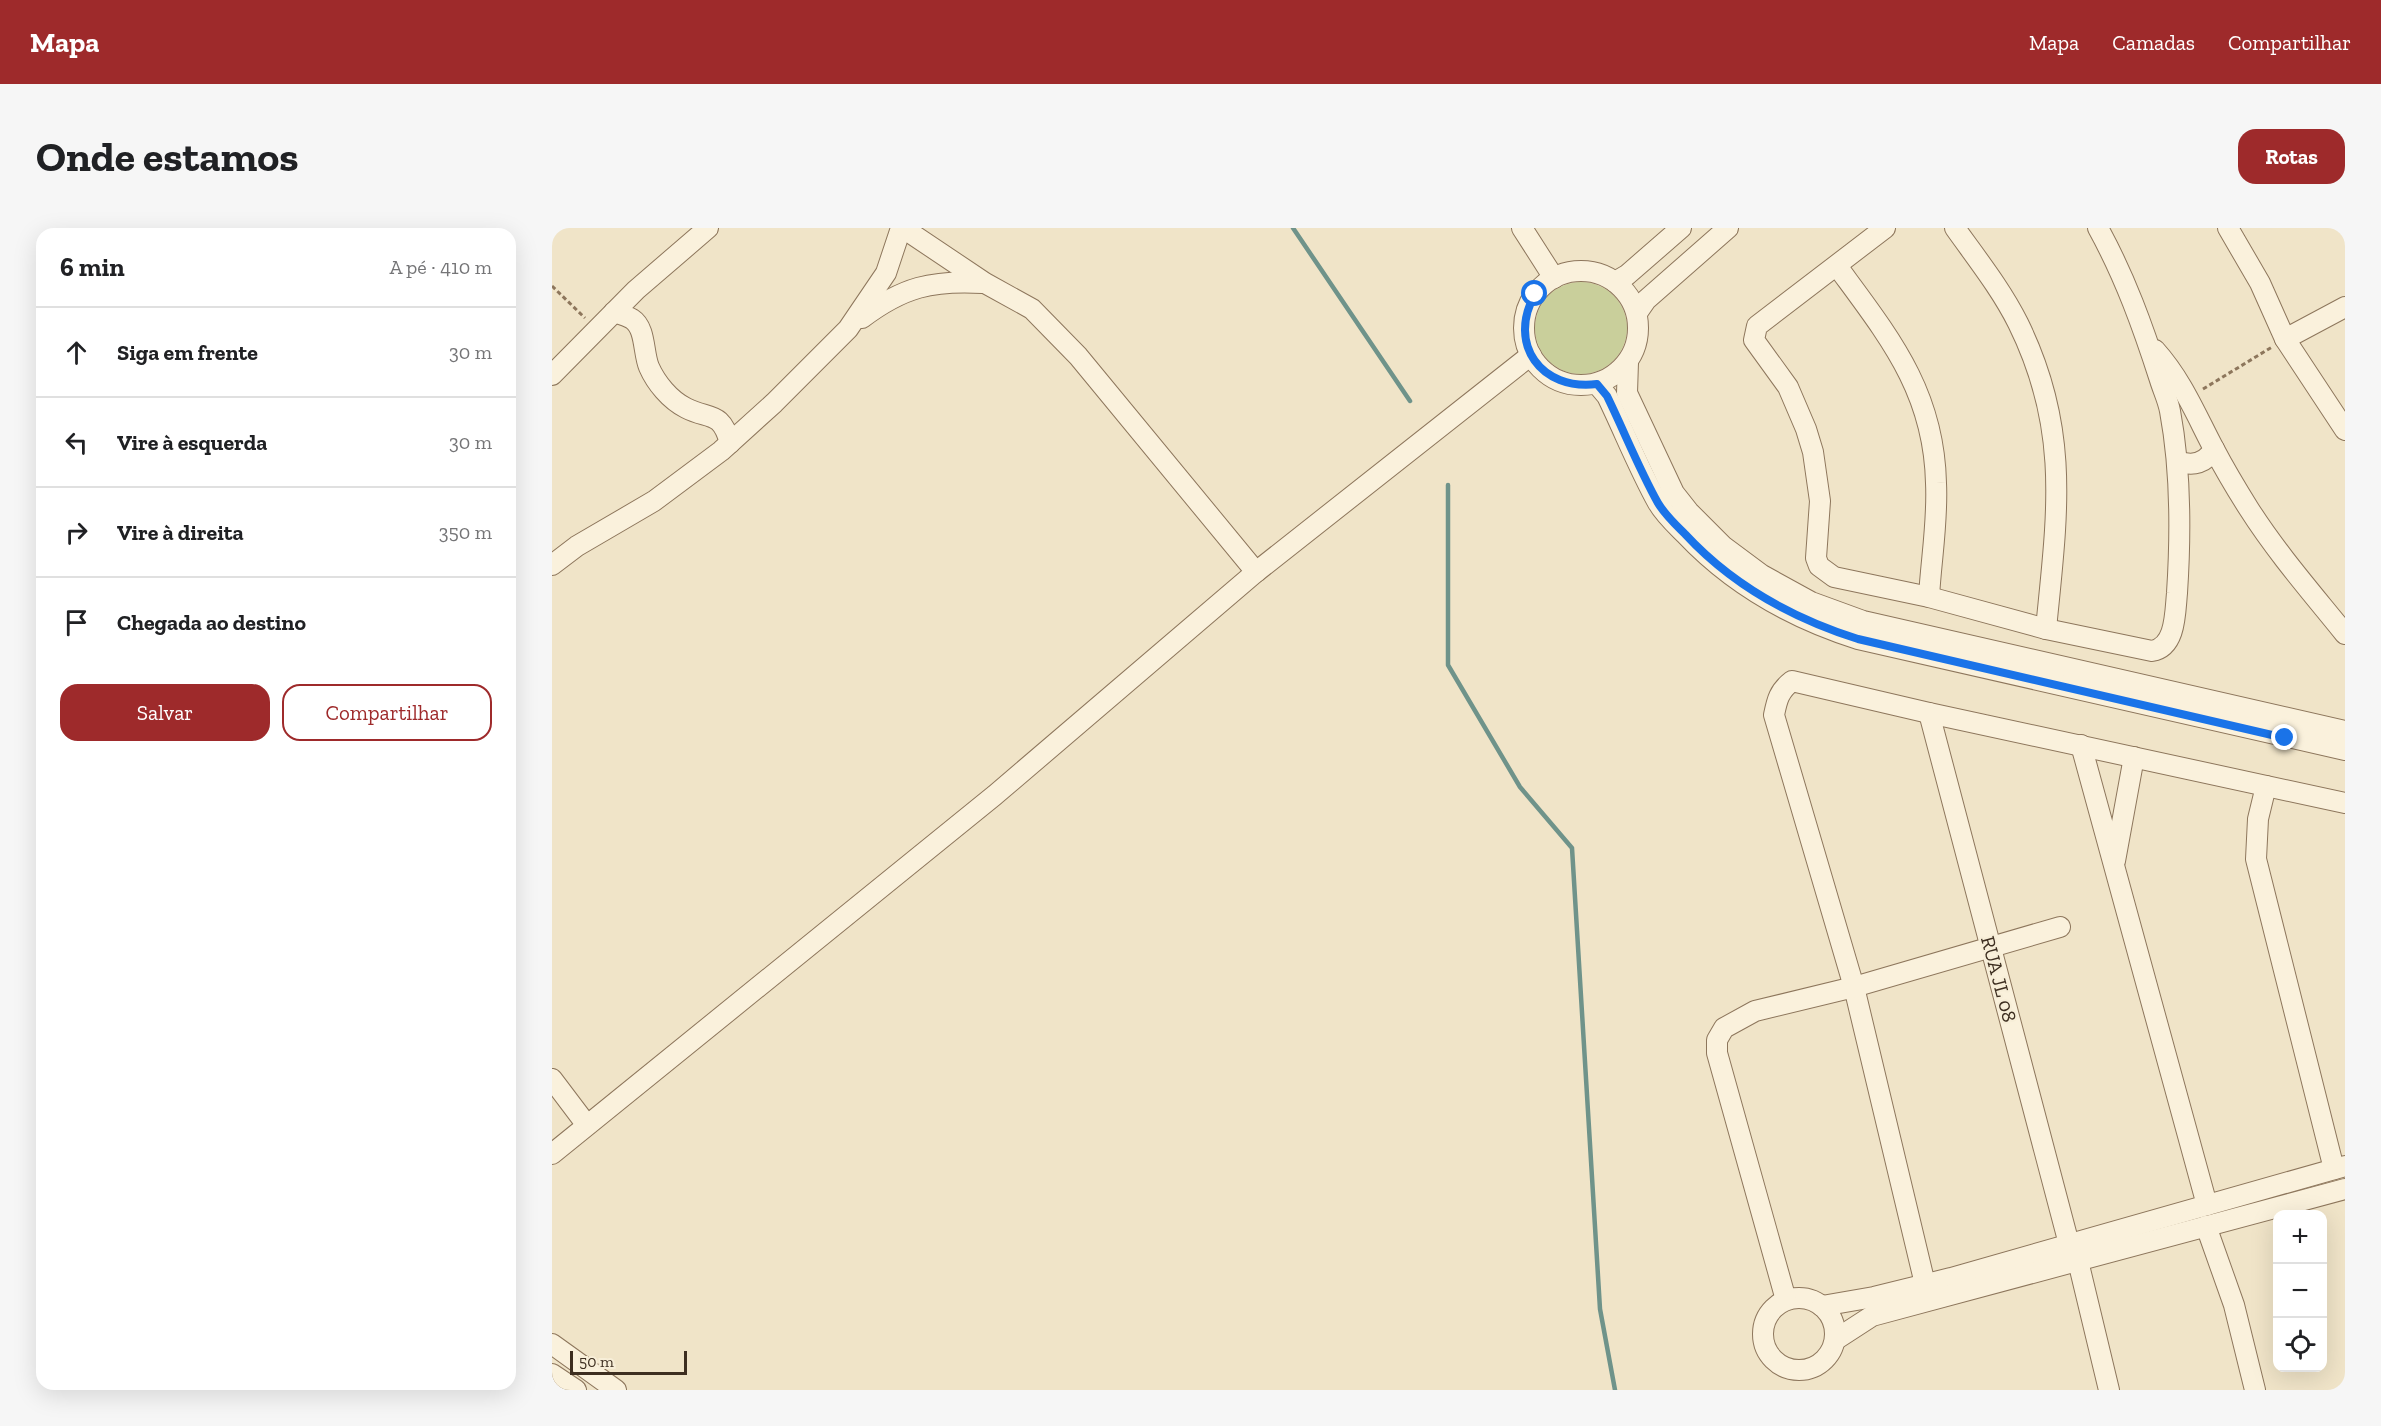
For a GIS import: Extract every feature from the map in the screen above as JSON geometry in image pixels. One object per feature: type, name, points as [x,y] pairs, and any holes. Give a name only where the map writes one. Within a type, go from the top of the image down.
[{"type":"street","points":[[552,375],[636,290],[708,228]]},
{"type":"street","points":[[848,329],[886,273],[902,228],[985,283],[1032,309],[1078,356],[1256,572]]},
{"type":"street","points":[[1522,228],[1554,278]]},
{"type":"street","points":[[1615,282],[1627,275],[1681,228]]},
{"type":"street","points":[[1637,313],[1646,300],[1728,228]]},
{"type":"street","points":[[1885,228],[1757,326],[1754,340],[1788,387],[1811,444],[1820,501],[1816,558],[1819,566],[1834,578],[1929,597],[2046,629],[2147,651],[2158,650],[2168,642],[2171,636],[2179,563],[2178,462],[2170,409],[2150,344],[2125,279],[2098,228]]},
{"type":"street","points":[[1955,228],[1989,275],[2018,322],[2033,357],[2047,401],[2055,447],[2058,485],[2046,629]]},
{"type":"street","points":[[2228,228],[2260,284],[2285,339],[2345,430]]},
{"type":"street","points":[[1837,266],[1900,354],[1926,415],[1934,450],[1937,485],[1929,597]]},
{"type":"street","points":[[1578,271],[1598,274],[1615,282],[1624,290],[1637,313],[1638,338],[1628,362],[1620,371],[1597,384],[1584,385],[1559,381],[1538,366],[1531,355],[1524,331],[1528,306],[1535,294],[1554,278],[1578,271]]},
{"type":"street","points":[[552,565],[577,546],[654,501],[730,443],[848,329],[885,301],[914,288],[951,281],[985,283]]},
{"type":"street","points":[[2285,339],[2345,307]]},
{"type":"street","points":[[615,312],[632,319],[638,325],[648,366],[662,389],[686,408],[712,416],[722,424],[730,443]]},
{"type":"street","points":[[2150,344],[2167,364],[2188,398],[2214,449],[2250,510],[2345,634]]},
{"type":"street","points":[[552,1154],[586,1124],[994,795],[1256,572],[1531,355]]},
{"type":"street","points":[[1628,362],[1627,393],[1674,493],[1689,512],[1723,546],[1786,590],[1819,606],[1863,621],[2345,731]]},
{"type":"street","points":[[1597,384],[1607,396],[1659,505],[1675,524],[1731,576],[1768,601],[1803,619],[1858,639],[2345,750]]},
{"type":"street","points":[[2170,409],[2188,398]]},
{"type":"street","points":[[2178,462],[2189,464],[2200,462],[2211,455],[2214,449]]},
{"type":"street","points":[[1925,1284],[1854,987],[1774,715],[1782,688],[1792,681],[2345,803]]},
{"type":"street","name":"RUA JL 08","points":[[1929,713],[2109,1390]]},
{"type":"street","points":[[2081,745],[2208,1205]]},
{"type":"street","points":[[2114,866],[2134,757]]},
{"type":"street","points":[[2073,1252],[1847,1303],[1822,1306],[1805,1299],[1786,1300],[1772,1311],[1764,1328],[1766,1347],[1777,1362],[1794,1369],[1812,1367],[1827,1356],[1835,1340],[1872,1316],[2073,1252],[2146,1232],[2208,1205],[2339,1168],[2256,859],[2258,819],[2266,786]]},
{"type":"street","points":[[1786,1300],[1717,1053],[1718,1040],[1724,1028],[1755,1011],[1854,987],[2060,927]]},
{"type":"street","points":[[552,1079],[586,1124]]},
{"type":"street","points":[[2146,1232],[2206,1226],[2344,1195]]},
{"type":"street","points":[[2206,1226],[2234,1305],[2255,1390]]},
{"type":"street","points":[[1822,1306],[1833,1321],[1835,1340]]},
{"type":"street","points":[[552,1344],[616,1390]]},
{"type":"street","points":[[552,1374],[576,1390]]},
{"type":"path","points":[[552,286],[597,330]]},
{"type":"path","points":[[2188,398],[2285,339]]},
{"type":"green space","points":[[1581,282],[1599,286],[1613,296],[1623,310],[1627,328],[1623,346],[1613,360],[1599,370],[1581,374],[1563,370],[1549,360],[1539,346],[1535,328],[1539,310],[1549,296],[1563,286]]},
{"type":"waterway","points":[[1293,228],[1410,401]]},
{"type":"waterway","points":[[1448,485],[1448,665],[1520,787],[1572,848],[1600,1309],[1615,1390]]},
{"type":"route","points":[[1535,294],[1528,306],[1524,331],[1526,343],[1538,366],[1559,381],[1571,384],[1597,384],[1607,396],[1659,505],[1692,543],[1711,560],[1752,591],[1777,606],[1803,619],[1858,639],[2285,738]]}]
